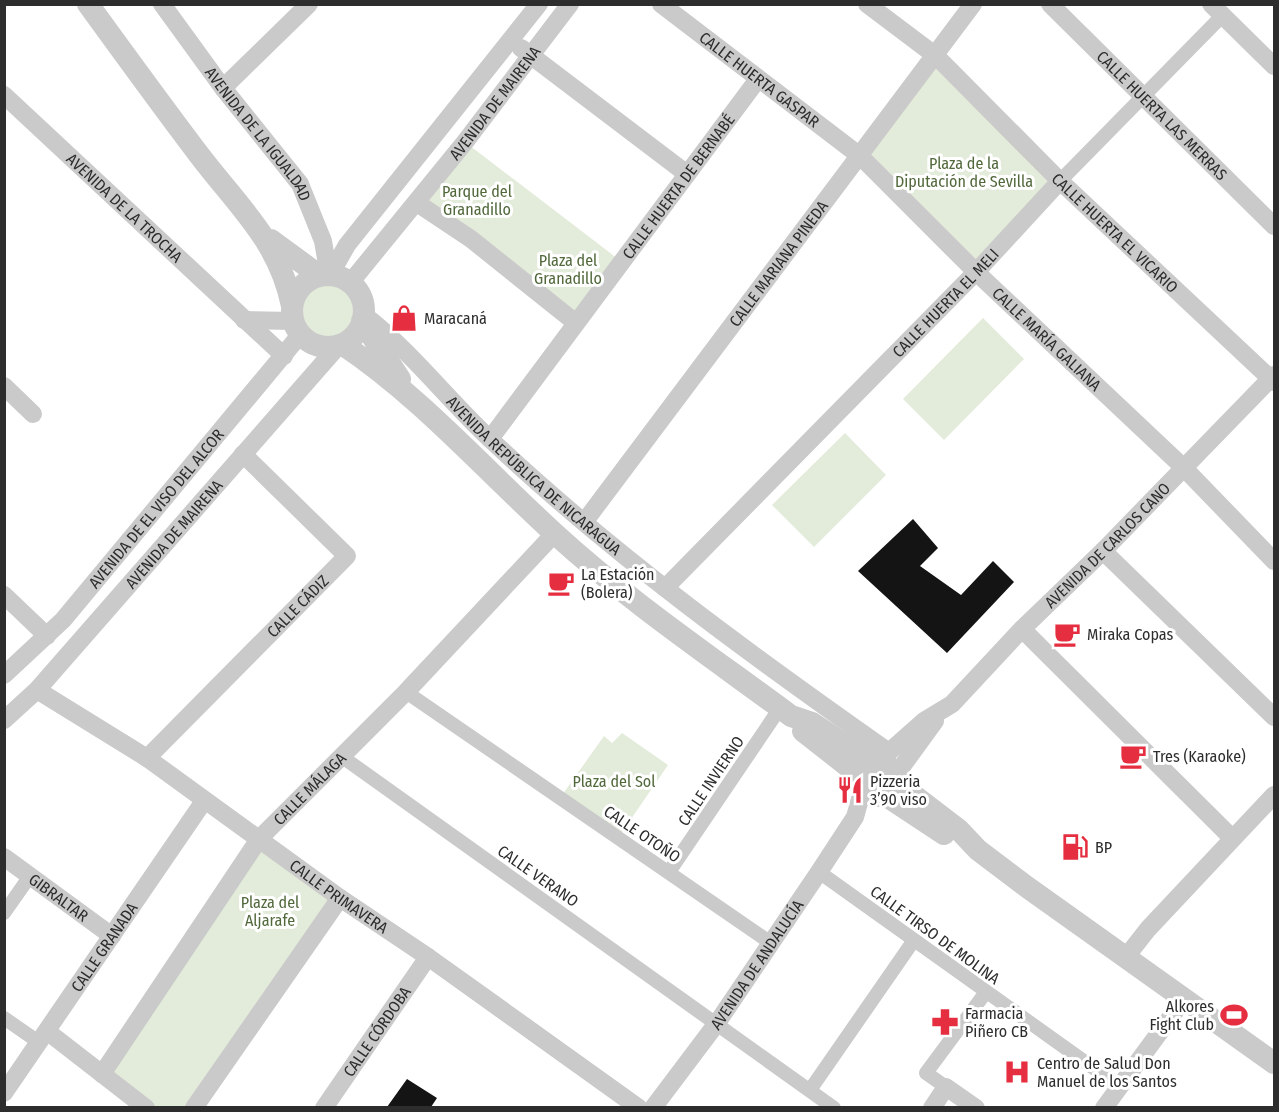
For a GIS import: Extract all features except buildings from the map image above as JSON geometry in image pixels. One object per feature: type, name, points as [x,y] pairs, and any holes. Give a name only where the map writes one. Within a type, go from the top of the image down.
[{"type":"street","points":[[88,4],[202,159],[262,233],[287,279],[295,320],[318,346],[341,345],[355,335],[363,318],[361,299],[262,233]]},
{"type":"street","name":"AVENIDA DE LA IGUALDAD","points":[[162,4],[223,88],[306,195],[325,248],[332,278]]},
{"type":"street","points":[[223,88],[309,4]]},
{"type":"street","points":[[332,278],[347,245],[539,4]]},
{"type":"street","name":"AVENIDA DE MAIRENA","points":[[332,278],[417,203],[570,4]]},
{"type":"street","name":"CALLE HUERTA GASPAR","points":[[661,4],[860,156]]},
{"type":"street","name":"CALLE HUERTA EL VICARIO","points":[[867,4],[936,56],[1060,181],[1273,378]]},
{"type":"street","name":"CALLE MARIANA PINEDA","points":[[585,521],[973,4]]},
{"type":"street","name":"CALLE HUERTA LAS MERRAS","points":[[1050,4],[1275,226]]},
{"type":"street","points":[[1217,10],[1275,66]]},
{"type":"street","name":"CALLE HUERTA EL MELI","points":[[666,588],[1143,98],[1217,10]]},
{"type":"street","points":[[512,40],[687,174]]},
{"type":"street","name":"CALLE HUERTA DE BERNABÉ","points":[[489,439],[758,79]]},
{"type":"street","name":"AVENIDA DE LA TROCHA","points":[[8,105],[284,356]]},
{"type":"street","name":"CALLE MARÍA GALIANA","points":[[860,156],[976,272],[1184,468],[1275,561]]},
{"type":"street","points":[[417,203],[471,238],[576,324]]},
{"type":"street","points":[[295,320],[302,286],[332,278]]},
{"type":"street","name":"AVENIDA REPÚBLICA DE NICARAGUA","points":[[363,318],[385,331],[489,439],[720,633],[881,777]]},
{"type":"street","name":"AVENIDA REPÚBLICA DE NICARAGUA","points":[[363,318],[418,404]]},
{"type":"street","points":[[244,320],[295,320]]},
{"type":"street","name":"AVENIDA DE EL VISO DEL ALCOR","points":[[4,675],[47,636],[284,356],[295,320]]},
{"type":"street","name":"AVENIDA DE MAIRENA","points":[[4,720],[38,690],[341,345]]},
{"type":"street","name":"AVENIDA REPÚBLICA DE NICARAGUA","points":[[341,345],[369,362],[418,404],[554,534],[644,609],[786,712],[812,723],[881,777],[959,830],[978,850],[1275,1063]]},
{"type":"street","name":"AVENIDA DE CARLOS CANO","points":[[881,777],[924,721],[952,704],[1022,629],[1103,551],[1273,378]]},
{"type":"street","points":[[4,386],[33,414]]},
{"type":"street","name":"CALLE CÁDIZ","points":[[147,758],[347,555],[243,454]]},
{"type":"street","name":"CALLE MÁLAGA","points":[[102,1074],[259,839],[406,692],[554,534]]},
{"type":"street","points":[[1103,551],[1275,717]]},
{"type":"street","points":[[4,595],[47,636]]},
{"type":"street","points":[[1022,629],[1232,838]]},
{"type":"street","name":"CALLE PRIMAVERA","points":[[38,690],[147,758],[340,898],[428,957],[639,1107]]},
{"type":"street","name":"CALLE OTOÑO","points":[[406,692],[771,943]]},
{"type":"street","name":"CALLE INVIERNO","points":[[669,872],[786,712]]},
{"type":"street","name":"AVENIDA DE CARLOS CANO","points":[[881,777],[931,730],[938,714]]},
{"type":"street","name":"CALLE VERANO","points":[[341,756],[834,1107]]},
{"type":"street","name":"AVENIDA DE ANDALUCÍA","points":[[653,1107],[717,1023],[881,777]]},
{"type":"street","points":[[1126,957],[1148,929],[1275,795]]},
{"type":"street","name":"CALLE GRANADA","points":[[4,1093],[44,1038],[204,801]]},
{"type":"street","name":"GIBRALTAR","points":[[4,857],[112,936]]},
{"type":"street","name":"CALLE TIRSO DE MOLINA","points":[[819,872],[1120,1087]]},
{"type":"street","points":[[4,913],[30,876]]},
{"type":"street","points":[[194,1107],[340,898]]},
{"type":"street","points":[[810,1090],[914,940]]},
{"type":"street","name":"CALLE CÓRDOBA","points":[[324,1107],[428,957]]},
{"type":"street","points":[[976,1107],[926,1072],[986,992]]},
{"type":"street","points":[[1104,1107],[1184,999]]},
{"type":"street","points":[[4,1018],[44,1038],[102,1074],[146,1107]]},
{"type":"street","points":[[932,1107],[946,1087]]},
{"type":"green space","name":"Plaza de la Diputación de Sevilla","points":[[936,56],[1060,181],[976,272],[860,156]]},
{"type":"green space","name":"Plaza del Granadillo","points":[[465,142],[622,262],[576,323],[417,203]]},
{"type":"green space","points":[[328,281],[345,286],[353,294],[358,311],[353,328],[345,336],[328,341],[311,336],[303,328],[298,311],[303,294],[311,286]]},
{"type":"green space","points":[[983,318],[1024,359],[944,440],[903,399]]},
{"type":"green space","points":[[845,433],[886,475],[814,547],[772,505]]},
{"type":"green space","name":"Plaza del Sol","points":[[622,733],[668,765],[618,838],[560,798],[604,736],[612,743]]},
{"type":"green space","name":"Plaza del Aljarafe","points":[[259,839],[340,898],[194,1107],[146,1107],[102,1074]]},
{"type":"place","name":"Maracaná","points":[[404,318]]},
{"type":"place","name":"La Estación (Bolera)","points":[[561,583]]},
{"type":"place","name":"Miraka Copas","points":[[1067,634]]},
{"type":"place","name":"Tres (Karaoke)","points":[[1133,756]]},
{"type":"place","name":"Pizzeria 3’90 viso","points":[[850,790]]},
{"type":"place","name":"BP","points":[[1075,847]]},
{"type":"place","name":"Alkores Fight Club","points":[[1234,1015]]},
{"type":"place","name":"Farmacia Piñero CB","points":[[945,1022]]},
{"type":"place","name":"Centro de Salud Don Manuel de los Santos","points":[[1017,1072]]},
{"type":"park label","name":"Parque del Granadillo","points":[[477,200]]}]
